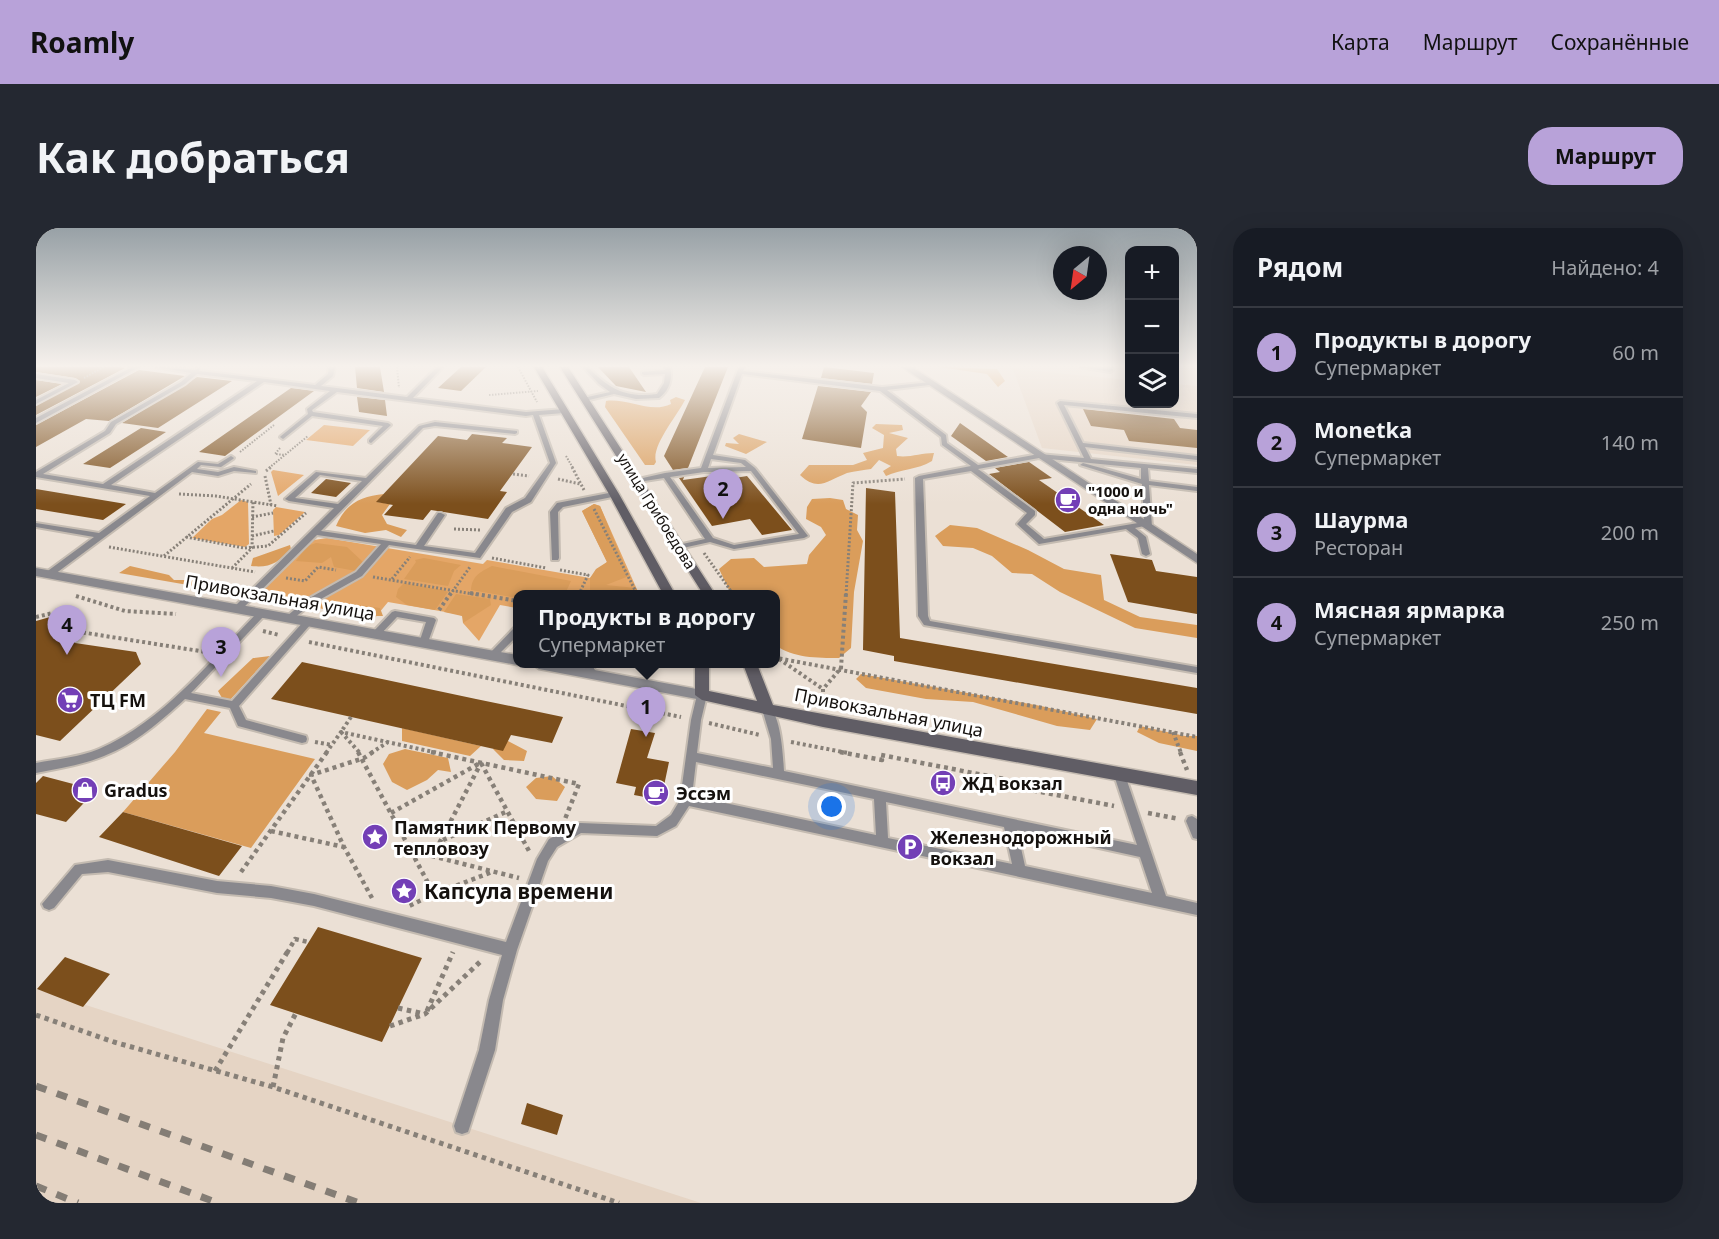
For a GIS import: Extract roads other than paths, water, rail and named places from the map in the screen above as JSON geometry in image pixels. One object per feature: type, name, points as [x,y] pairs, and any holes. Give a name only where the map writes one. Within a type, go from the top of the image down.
[{"type":"main road","name":"улица Грибоедова","points":[[565,412],[614,494],[667,590]]},
{"type":"main road","name":"улица Грибоедова","points":[[594,412],[707,590]]},
{"type":"main road","points":[[702,668],[702,694]]},
{"type":"main road","points":[[752,668],[767,709]]},
{"type":"main road","name":"Привокзальная улица","points":[[702,694],[823,721],[1195,788]]},
{"type":"street","points":[[973,412],[1197,559]]},
{"type":"street","name":"Привокзальная улица","points":[[42,574],[513,659]]},
{"type":"street","name":"Привокзальная улица","points":[[589,668],[702,694]]},
{"type":"lane","points":[[36,421],[52,412]]},
{"type":"lane","points":[[131,412],[113,423],[108,432],[36,475],[158,494]]},
{"type":"lane","points":[[105,486],[215,412]]},
{"type":"lane","points":[[527,412],[552,412]]},
{"type":"lane","points":[[704,470],[725,412]]},
{"type":"lane","points":[[913,412],[944,436],[944,444],[1032,513],[1021,524],[1042,542],[1146,526],[1147,483],[1144,465]]},
{"type":"lane","points":[[1065,412],[1081,445],[1085,462]]},
{"type":"lane","points":[[1163,412],[1197,416]]},
{"type":"lane","points":[[283,437],[310,414],[388,425],[371,441]]},
{"type":"lane","points":[[315,532],[477,556],[509,510],[528,500],[553,463],[540,414]]},
{"type":"lane","points":[[237,609],[422,427],[428,425],[515,432]]},
{"type":"lane","points":[[1081,445],[1197,458]]},
{"type":"lane","points":[[1197,471],[1039,456],[919,478],[923,616],[927,623],[1082,648],[1117,658],[1197,670]]},
{"type":"lane","points":[[681,547],[710,540],[734,546],[804,536],[753,469],[743,461],[709,457]]},
{"type":"lane","points":[[42,574],[101,536],[190,470],[200,464],[219,466],[231,458]]},
{"type":"lane","points":[[1085,462],[1147,483],[1197,489]]},
{"type":"lane","points":[[190,470],[218,474],[234,469],[254,472]]},
{"type":"lane","points":[[638,480],[704,470],[753,469]]},
{"type":"lane","points":[[341,507],[289,499],[318,473],[368,480]]},
{"type":"lane","points":[[665,475],[710,540]]},
{"type":"lane","points":[[555,558],[554,512],[560,505],[614,494]]},
{"type":"lane","points":[[418,548],[441,515]]},
{"type":"lane","points":[[36,525],[101,536]]},
{"type":"lane","points":[[1128,527],[1142,537],[1146,554]]},
{"type":"lane","points":[[290,618],[309,602],[359,574],[387,543]]},
{"type":"lane","points":[[36,768],[101,752],[129,738],[182,695],[262,613]]},
{"type":"lane","points":[[376,634],[394,614],[431,620],[424,643]]},
{"type":"lane","points":[[234,705],[308,622]]},
{"type":"lane","points":[[493,655],[513,634]]},
{"type":"lane","points":[[462,1126],[487,1050],[496,1000],[510,950],[543,859],[553,843],[580,828],[657,831],[668,826],[678,816],[686,800],[696,720],[702,694]]},
{"type":"lane","points":[[182,695],[234,705]]},
{"type":"lane","points":[[234,705],[242,723],[302,739]]},
{"type":"lane","points":[[767,709],[776,739],[779,774]]},
{"type":"lane","points":[[693,757],[1144,852]]},
{"type":"lane","points":[[1120,775],[1161,901]]},
{"type":"lane","points":[[880,795],[882,842]]},
{"type":"lane","points":[[686,800],[1197,909]]},
{"type":"lane","points":[[1192,822],[1197,834]]},
{"type":"lane","points":[[1009,823],[1020,872]]},
{"type":"lane","points":[[49,904],[79,869],[108,866],[217,887],[231,887],[314,900],[510,950]]},
{"type":"railway","points":[[36,1086],[359,1203]]},
{"type":"railway","points":[[36,1135],[218,1203]]},
{"type":"railway","points":[[36,1186],[78,1203]]},
{"type":"place","name":"\"1000 и одна ночь\"","points":[[1068,500]]},
{"type":"place","name":"Monetka","points":[[723,519]]},
{"type":"place","name":"Мясная ярмарка","points":[[67,655]]},
{"type":"place","name":"Шаурма","points":[[221,677]]},
{"type":"place","name":"ТЦ FM","points":[[70,700]]},
{"type":"place","name":"Продукты в дорогу","points":[[646,737]]},
{"type":"place","name":"ЖД вокзал","points":[[943,783]]},
{"type":"place","name":"Gradus","points":[[85,790]]},
{"type":"place","name":"Эссэм","points":[[656,793]]},
{"type":"place","name":"Памятник Первому тепловозу","points":[[375,837]]},
{"type":"place","name":"Железнодорожный вокзал","points":[[910,847]]},
{"type":"place","name":"Капсула времени","points":[[404,891]]}]
